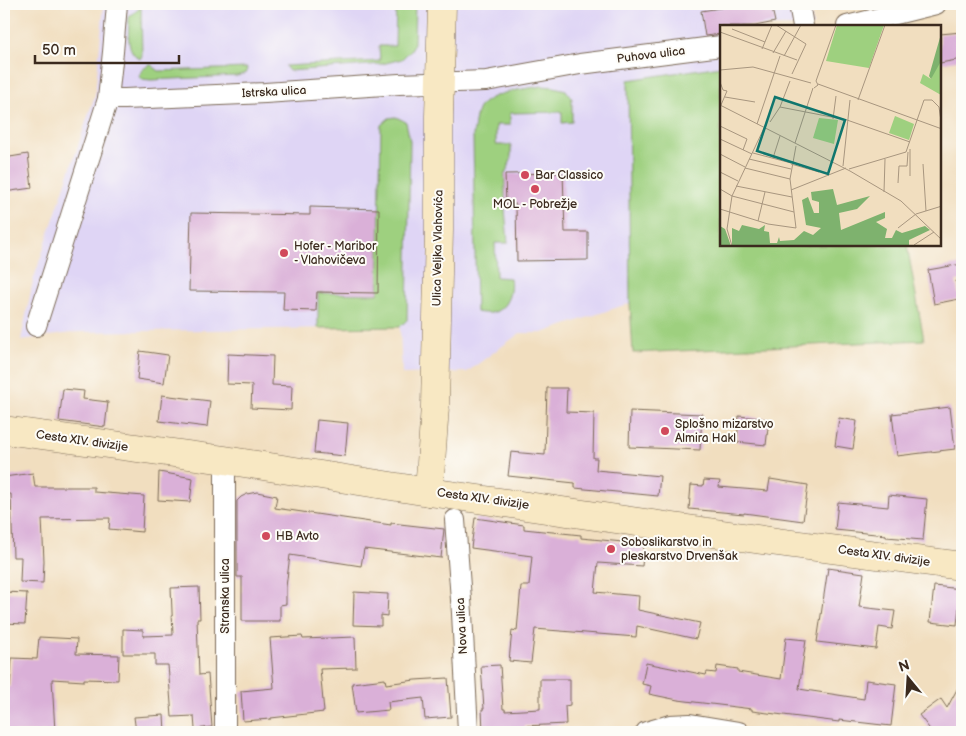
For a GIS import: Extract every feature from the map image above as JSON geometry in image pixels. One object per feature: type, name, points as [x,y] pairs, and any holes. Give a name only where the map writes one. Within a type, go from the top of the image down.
[{"type":"street","points":[[36,326],[108,98],[117,4]]},
{"type":"street","name":"Ulica Veljka Vlahovića","points":[[429,492],[435,406],[442,4]]},
{"type":"street","points":[[799,4],[803,25]]},
{"type":"street","points":[[851,25],[936,4]]},
{"type":"street","name":"Puhova ulica","points":[[441,82],[486,80],[580,64],[720,46]]},
{"type":"street","name":"Istrska ulica","points":[[108,98],[125,99],[235,94],[441,82]]},
{"type":"street","name":"Cesta XIV. divizije","points":[[4,430],[225,460],[429,492],[777,542],[962,566]]},
{"type":"street","name":"Stranska ulica","points":[[224,732],[225,460]]},
{"type":"street","name":"Nova ulica","points":[[455,520],[468,732]]},
{"type":"street","points":[[646,732],[670,725],[690,724],[739,732]]},
{"type":"shaded area","points":[[104,4],[809,4],[813,25],[720,25],[720,66],[628,80],[630,303],[542,333],[520,333],[467,372],[402,374],[400,327],[78,332],[21,340],[33,281],[95,95]]},
{"type":"green space","points":[[396,4],[415,4],[414,43],[411,50],[402,59],[382,64],[289,71],[285,66],[380,61],[379,46],[395,46]]},
{"type":"green space","points":[[141,7],[142,56],[140,59],[135,56],[130,46],[129,17]]},
{"type":"green space","points":[[150,64],[159,71],[247,68],[246,73],[237,76],[141,79],[139,76],[142,70]]},
{"type":"green space","points":[[720,66],[720,246],[907,246],[924,340],[633,353],[630,303],[628,80]]},
{"type":"green space","points":[[542,86],[566,90],[572,99],[572,122],[562,123],[562,112],[510,113],[510,125],[496,125],[496,145],[511,145],[511,160],[505,174],[505,209],[508,243],[495,243],[496,277],[510,278],[510,288],[506,302],[500,309],[491,313],[476,312],[473,135],[477,114],[479,108],[491,98],[508,92]]},
{"type":"green space","points":[[396,117],[406,122],[410,141],[407,320],[400,327],[318,328],[318,293],[378,294],[381,125],[389,118]]},
{"type":"building","points":[[746,4],[771,4],[775,22],[760,25],[720,25],[720,34],[705,36],[701,11]]},
{"type":"building","points":[[962,32],[962,59],[941,63],[941,34]]},
{"type":"building","points":[[28,154],[32,188],[4,192],[4,158]]},
{"type":"building","points":[[563,173],[565,232],[588,232],[588,260],[517,261],[516,204],[506,205],[505,174]]},
{"type":"building","name":"Hofer - Maribor - Vlahovičeva","points":[[310,207],[379,209],[378,293],[317,292],[316,311],[283,310],[284,292],[189,291],[191,213],[310,215]]},
{"type":"building","points":[[962,264],[962,280],[956,281],[959,299],[934,304],[928,270]]},
{"type":"building","points":[[140,351],[168,355],[164,383],[137,379]]},
{"type":"building","points":[[228,354],[273,356],[272,385],[292,386],[291,410],[251,408],[252,385],[227,384]]},
{"type":"building","points":[[547,388],[567,388],[566,412],[594,413],[593,458],[597,458],[596,470],[660,476],[658,496],[575,488],[575,483],[508,476],[511,452],[545,455]]},
{"type":"building","points":[[63,389],[84,391],[83,399],[108,402],[105,427],[59,421]]},
{"type":"building","points":[[162,395],[210,401],[207,427],[159,421]]},
{"type":"building","points":[[950,407],[955,449],[897,456],[892,414]]},
{"type":"building","name":"Splošno mizarstvo Almira Hakl","points":[[630,411],[702,414],[700,450],[629,447]]},
{"type":"building","points":[[739,416],[769,419],[766,445],[737,442]]},
{"type":"building","points":[[839,418],[857,421],[853,449],[835,446]]},
{"type":"building","points":[[317,420],[348,423],[345,456],[314,453]]},
{"type":"building","points":[[159,472],[193,478],[190,502],[158,500]]},
{"type":"building","points":[[33,473],[35,487],[94,487],[94,492],[144,496],[142,532],[109,529],[110,518],[42,519],[43,583],[20,582],[21,557],[13,557],[11,494],[4,494],[4,477]]},
{"type":"building","points":[[770,479],[808,485],[803,521],[744,513],[689,509],[691,485],[703,486],[704,480],[720,481],[719,487],[768,491]]},
{"type":"building","points":[[257,492],[277,496],[275,508],[391,525],[391,523],[444,529],[441,558],[364,549],[361,566],[290,555],[286,604],[280,605],[280,621],[242,621],[242,577],[237,577],[237,501],[247,494]]},
{"type":"building","points":[[889,495],[927,499],[923,540],[835,530],[838,502],[888,507]]},
{"type":"building","points":[[475,518],[524,525],[524,529],[581,535],[581,538],[644,544],[642,566],[598,563],[595,592],[639,596],[638,610],[700,623],[696,639],[637,626],[636,637],[535,629],[531,663],[509,661],[512,630],[517,631],[521,586],[529,586],[532,556],[471,548]]},
{"type":"building","points":[[828,568],[864,573],[859,607],[895,611],[892,629],[879,627],[876,649],[817,642]]},
{"type":"building","points":[[934,586],[961,589],[957,625],[930,622]]},
{"type":"building","points":[[199,587],[200,619],[197,619],[199,675],[208,674],[212,727],[195,729],[194,716],[172,717],[168,665],[155,665],[155,654],[123,654],[123,629],[143,630],[143,636],[173,635],[171,588]]},
{"type":"building","points":[[4,592],[27,593],[25,624],[4,623]]},
{"type":"building","points":[[354,592],[388,594],[387,616],[381,615],[381,626],[353,625]]},
{"type":"building","points":[[302,636],[303,639],[355,637],[356,668],[320,669],[324,712],[243,721],[241,691],[274,688],[270,638]]},
{"type":"building","points":[[39,637],[77,639],[76,654],[119,655],[118,680],[84,679],[84,681],[52,679],[55,732],[4,732],[4,686],[10,687],[12,658],[37,659]]},
{"type":"building","points":[[786,638],[806,640],[799,689],[864,699],[866,680],[896,684],[891,726],[839,720],[839,722],[678,700],[649,694],[651,686],[642,684],[646,663],[706,675],[707,672],[716,673],[717,666],[738,669],[738,672],[781,679]]},
{"type":"building","points":[[500,665],[503,709],[505,711],[540,709],[540,679],[570,679],[570,705],[565,706],[566,724],[525,726],[525,732],[483,732],[482,709],[484,709],[481,666]]},
{"type":"building","points":[[448,678],[451,717],[425,719],[423,698],[388,702],[389,710],[356,713],[352,683],[385,679],[386,684]]},
{"type":"building","points":[[962,680],[962,732],[932,732],[919,715],[941,699],[947,708]]},
{"type":"building","points":[[164,715],[165,732],[136,732],[134,717]]},
{"type":"place","name":"Bar Classico","points":[[525,175]]},
{"type":"place","name":"MOL - Pobrežje","points":[[535,189]]},
{"type":"place","name":"Hofer - Maribor - Vlahovičeva","points":[[284,253]]},
{"type":"place","name":"Splošno mizarstvo Almira Hakl","points":[[665,431]]},
{"type":"place","name":"HB Avto","points":[[266,536]]},
{"type":"place","name":"Soboslikarstvo in pleskarstvo Drvenšak","points":[[611,549]]}]
